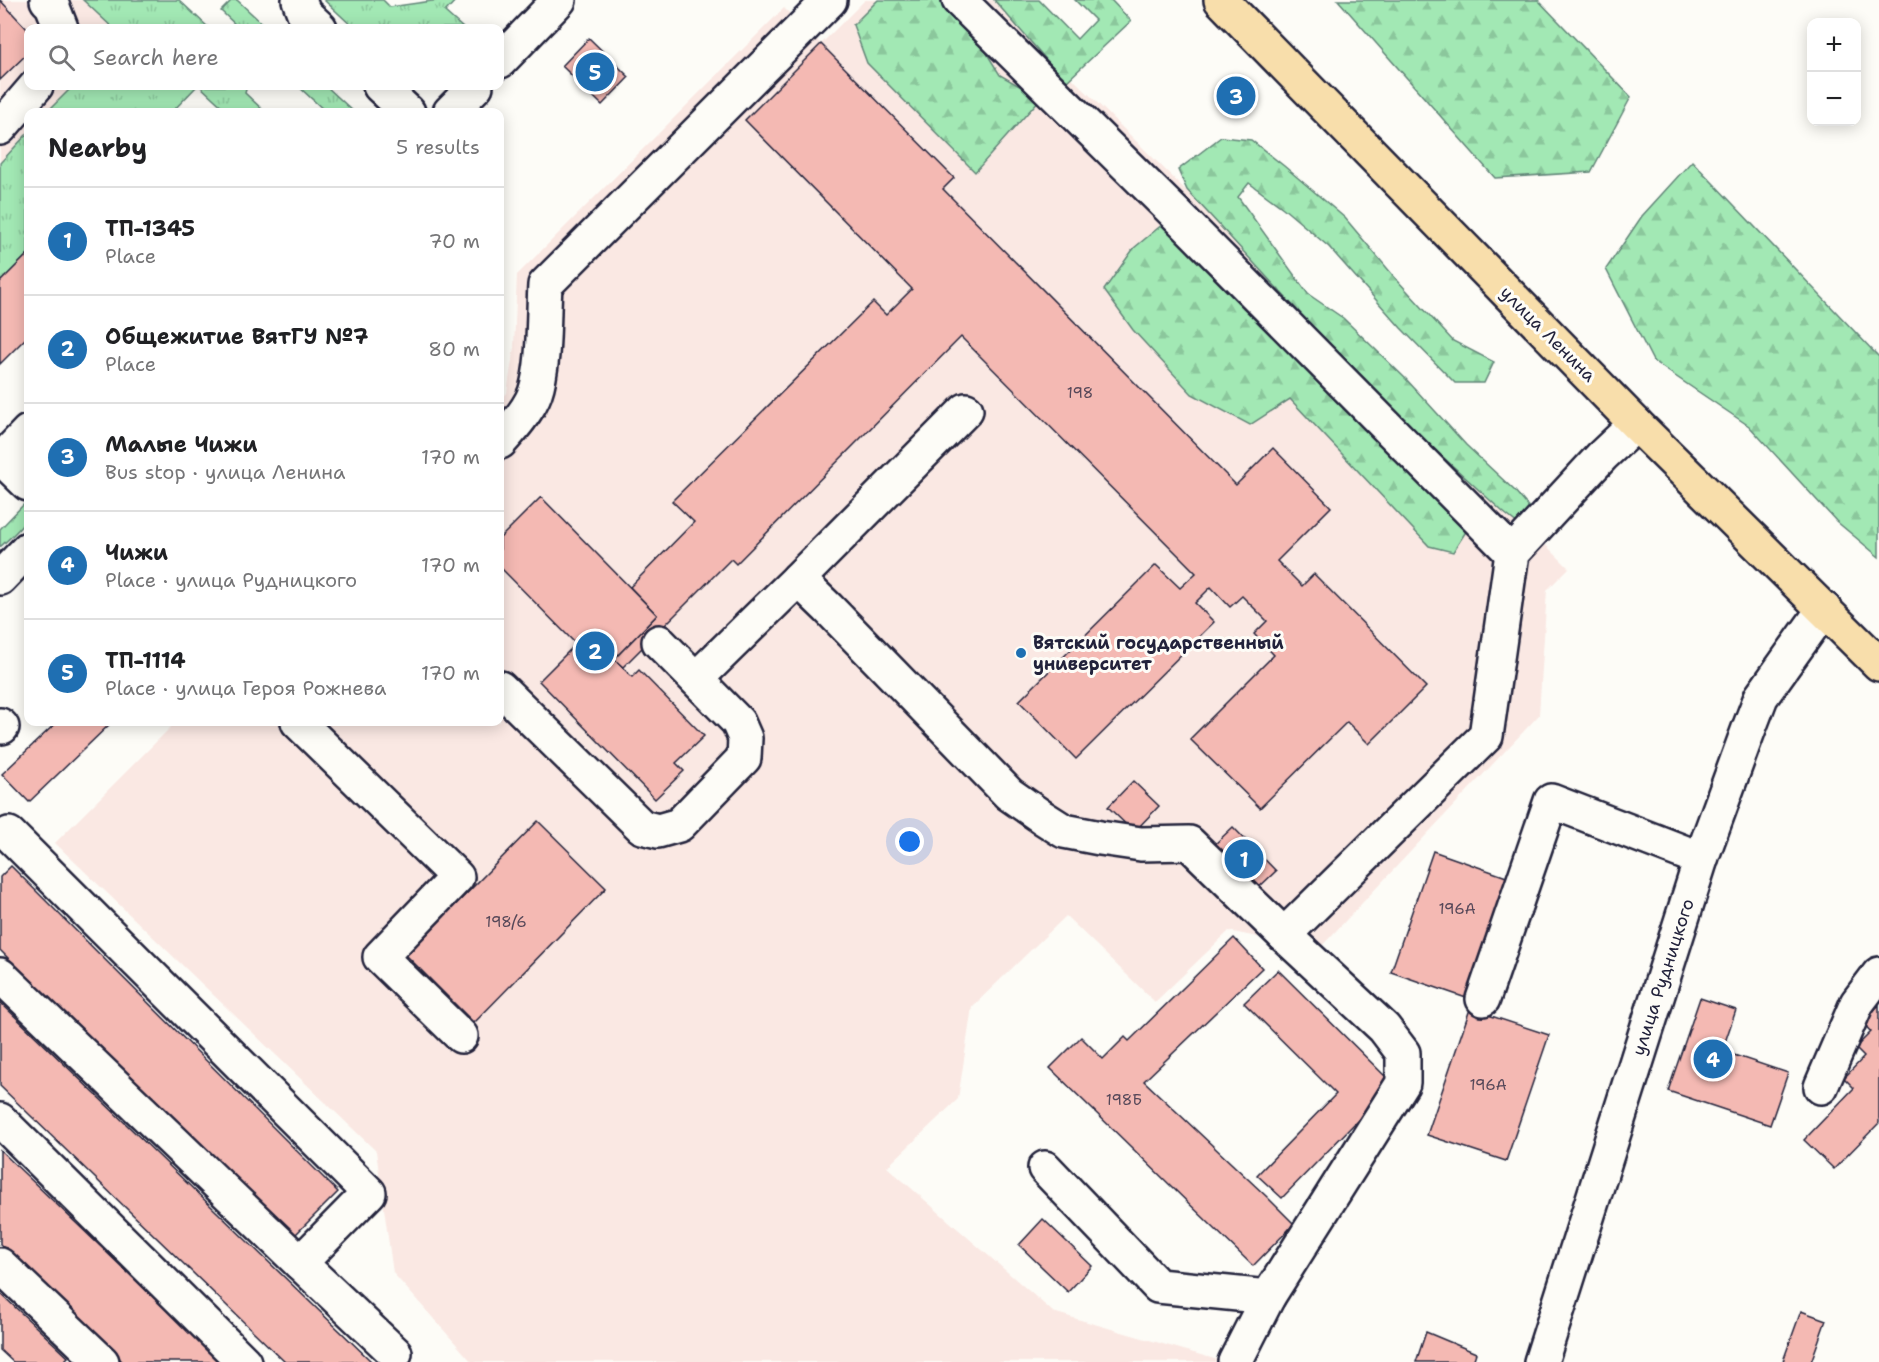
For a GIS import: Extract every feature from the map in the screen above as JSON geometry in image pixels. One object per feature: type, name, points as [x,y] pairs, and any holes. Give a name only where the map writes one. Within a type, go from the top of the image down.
[{"type":"main road","name":"улица Ленина","points":[[1221,0],[1636,424],[1879,664]]},
{"type":"street","points":[[46,0],[52,5],[59,24]]},
{"type":"street","points":[[299,0],[304,13],[316,24]]},
{"type":"street","points":[[504,58],[559,0]]},
{"type":"street","points":[[504,438],[515,427],[535,394],[541,358],[545,285],[830,0]]},
{"type":"street","points":[[959,0],[1174,212],[1512,553]]},
{"type":"street","points":[[0,128],[33,90]]},
{"type":"street","points":[[384,90],[404,108]]},
{"type":"street","points":[[454,108],[472,90]]},
{"type":"street","points":[[696,679],[966,410]]},
{"type":"street","points":[[1284,935],[1486,736],[1512,553],[1602,456],[1636,424]]},
{"type":"street","points":[[24,436],[2,459],[24,480]]},
{"type":"street","points":[[0,578],[24,553]]},
{"type":"street","points":[[798,579],[1009,794],[1064,831],[1141,844],[1189,843],[1384,1028],[1403,1053],[1403,1083],[1268,1297],[1235,1362]]},
{"type":"street","name":"улица Рудницкого","points":[[1541,1362],[1701,859],[1761,697],[1824,609]]},
{"type":"street","points":[[504,691],[642,827],[658,831],[679,825],[744,759],[745,738],[738,722],[659,642]]},
{"type":"street","points":[[302,726],[457,877],[380,957],[461,1036]]},
{"type":"street","points":[[1483,999],[1551,801],[1701,859]]},
{"type":"street","points":[[9,834],[369,1193],[300,1263]]},
{"type":"street","points":[[1821,1087],[1857,1003],[1879,974]]},
{"type":"street","points":[[0,975],[395,1353]]},
{"type":"street","points":[[0,1120],[244,1362]]},
{"type":"street","points":[[1045,1168],[1158,1286],[1268,1297]]},
{"type":"street","points":[[0,1265],[102,1362]]},
{"type":"shaded area","points":[[0,0],[83,0],[109,24],[24,24],[24,90],[69,90],[51,108],[24,108],[24,137],[0,163]]},
{"type":"shaded area","name":"Вятский государственный университет","points":[[865,0],[993,0],[1569,568],[1547,590],[1539,715],[1318,950],[1229,931],[1155,1002],[1066,916],[972,1007],[958,1099],[887,1167],[1053,1312],[1218,1360],[1215,1362],[472,1362],[393,1273],[376,1151],[55,843],[172,726],[504,726],[504,396],[507,393],[514,347],[517,275],[784,8],[821,44]]},
{"type":"green space","points":[[83,0],[179,0],[205,24],[109,24]]},
{"type":"green space","points":[[232,0],[237,0],[263,24],[235,24],[221,11]]},
{"type":"green space","points":[[324,0],[383,0],[390,7],[456,0],[445,12],[458,24],[350,24]]},
{"type":"green space","points":[[878,0],[941,0],[970,26],[1000,75],[1041,98],[975,172],[867,63],[853,25]]},
{"type":"green space","points":[[994,0],[1039,0],[1077,39],[1095,20],[1075,0],[1111,0],[1131,21],[1066,82]]},
{"type":"green space","points":[[1338,0],[1538,0],[1631,97],[1591,172],[1495,178]]},
{"type":"green space","points":[[69,90],[193,90],[176,108],[51,108]]},
{"type":"green space","points":[[204,90],[246,90],[245,93],[261,108],[224,108]]},
{"type":"green space","points":[[302,90],[330,90],[350,108],[322,108]]},
{"type":"green space","points":[[24,137],[24,258],[0,282],[0,163]]},
{"type":"green space","points":[[1221,137],[1251,140],[1284,166],[1345,218],[1397,280],[1453,341],[1494,362],[1484,383],[1455,383],[1401,328],[1329,247],[1249,183],[1238,197],[1308,294],[1343,318],[1406,379],[1466,445],[1515,491],[1536,516],[1523,528],[1374,394],[1187,190],[1178,170]]},
{"type":"green space","points":[[1692,161],[1879,357],[1879,557],[1836,521],[1749,426],[1653,361],[1606,269],[1642,216]]},
{"type":"green space","points":[[1163,224],[1472,522],[1453,552],[1429,546],[1290,399],[1250,425],[1192,394],[1133,330],[1104,290],[1134,248]]},
{"type":"green space","points":[[24,504],[24,522],[0,547],[0,529]]},
{"type":"building","points":[[0,0],[24,26],[24,57],[0,80]]},
{"type":"building","points":[[589,38],[629,77],[602,105],[562,66]]},
{"type":"building","points":[[821,44],[954,178],[943,189],[1236,485],[1273,448],[1331,507],[1277,561],[1302,586],[1314,574],[1426,687],[1369,744],[1347,722],[1260,808],[1190,739],[1274,655],[1254,634],[1267,621],[1242,596],[1230,607],[1211,587],[1195,603],[1214,622],[1076,759],[1019,701],[1156,565],[1180,588],[1196,573],[961,337],[736,564],[731,559],[623,667],[614,659],[657,615],[630,587],[694,522],[672,501],[873,302],[886,315],[912,289],[745,120]]},
{"type":"building","points":[[24,258],[24,340],[0,364],[0,282]]},
{"type":"building","points":[[541,497],[657,615],[614,659],[632,677],[639,670],[704,736],[676,763],[684,771],[655,799],[539,681],[576,644],[504,571],[504,534]]},
{"type":"building","points":[[53,726],[108,726],[29,802],[2,774]]},
{"type":"building","points":[[1133,781],[1159,806],[1134,832],[1108,807]]},
{"type":"building","points":[[538,821],[606,888],[474,1023],[406,955]]},
{"type":"building","points":[[1233,827],[1276,871],[1255,891],[1212,847]]},
{"type":"building","points":[[1433,851],[1512,879],[1469,999],[1391,972]]},
{"type":"building","points":[[11,866],[338,1192],[290,1240],[0,950],[0,877]]},
{"type":"building","points":[[1234,938],[1262,968],[1144,1081],[1294,1224],[1253,1266],[1050,1068],[1081,1037],[1103,1059],[1125,1037],[1129,1041]]},
{"type":"building","points":[[1278,970],[1393,1084],[1282,1198],[1257,1175],[1336,1094],[1244,1003]]},
{"type":"building","points":[[1700,998],[1736,1010],[1722,1051],[1788,1073],[1770,1125],[1668,1091]]},
{"type":"building","points":[[0,1002],[372,1362],[285,1362],[0,1086]]},
{"type":"building","points":[[1879,1005],[1879,1123],[1834,1169],[1804,1140],[1854,1088],[1844,1078],[1864,1057],[1855,1048],[1871,1032],[1862,1022]]},
{"type":"building","points":[[1470,1009],[1549,1035],[1506,1161],[1427,1135]]},
{"type":"building","points":[[0,1150],[221,1362],[123,1362],[0,1244]]},
{"type":"building","points":[[1043,1219],[1092,1266],[1068,1292],[1019,1245]]},
{"type":"building","points":[[0,1293],[68,1357],[63,1362],[13,1362],[0,1350]]},
{"type":"building","points":[[1801,1311],[1826,1320],[1811,1362],[1786,1362],[1783,1361]]},
{"type":"building","points":[[1426,1332],[1476,1353],[1473,1362],[1416,1362]]},
{"type":"place","name":"ТП-1114","points":[[595,72]]},
{"type":"place","name":"Малые Чижи","points":[[1236,96]]},
{"type":"place","name":"Общежитие ВятГУ №7","points":[[595,651]]},
{"type":"place","name":"Вятский государственный университет","points":[[1021,653]]},
{"type":"place","name":"ТП-1345","points":[[1244,859]]},
{"type":"place","name":"Чижи","points":[[1713,1059]]}]
